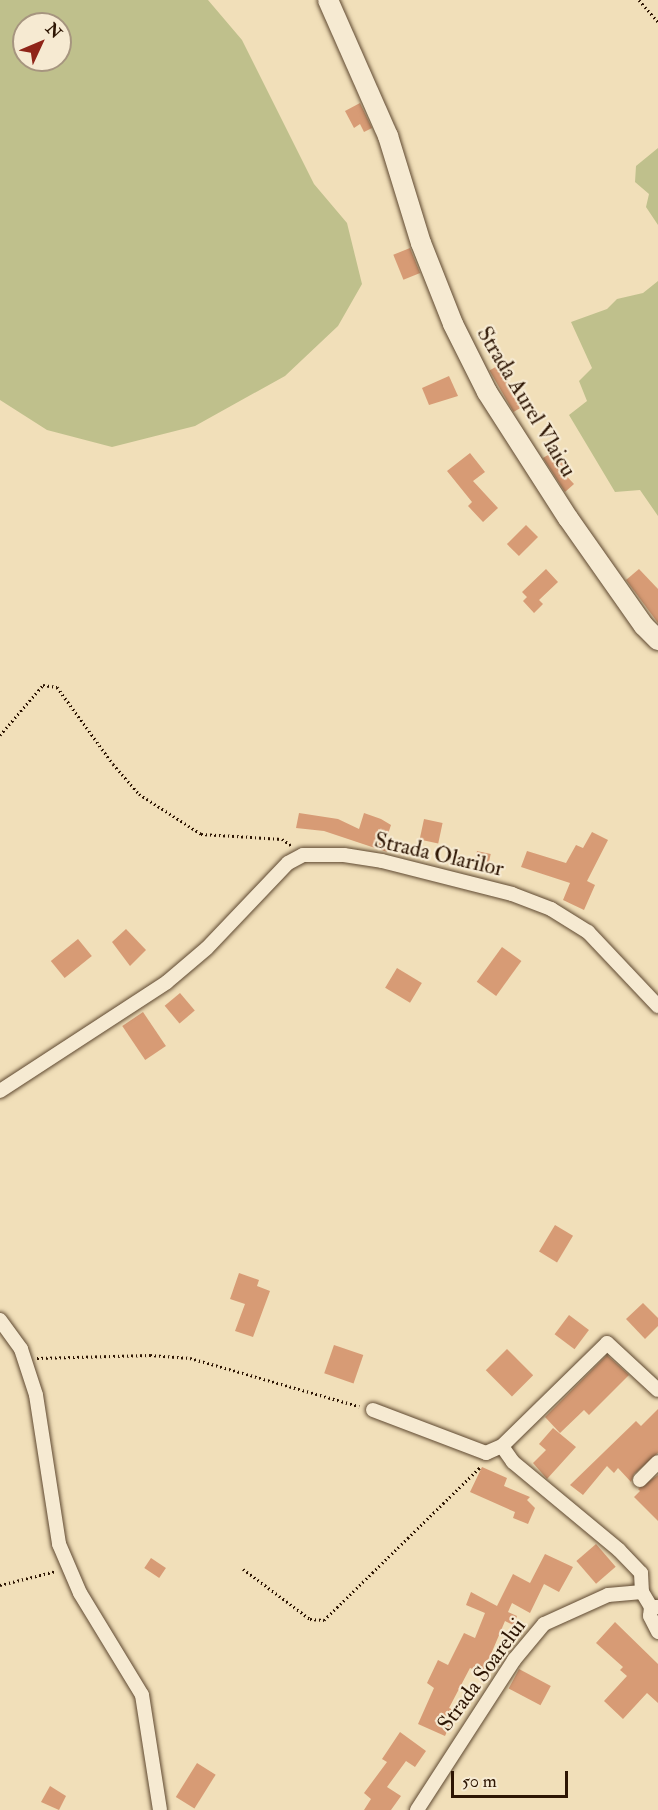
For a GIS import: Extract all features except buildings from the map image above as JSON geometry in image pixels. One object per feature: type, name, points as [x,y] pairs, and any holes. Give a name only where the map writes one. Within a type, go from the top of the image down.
[{"type":"street","name":"Strada Aurel Vlaicu","points":[[328,0],[388,136],[421,243],[453,324],[487,392],[574,527],[644,626],[658,640]]},
{"type":"street","points":[[0,1091],[130,1007],[207,948],[288,863],[303,855]]},
{"type":"street","name":"Strada Olarilor","points":[[303,855],[344,855],[382,861],[512,894],[551,909],[588,932],[658,1006]]},
{"type":"street","points":[[0,1320],[21,1349],[36,1395],[59,1544],[69,1568],[142,1695],[160,1810]]},
{"type":"street","points":[[373,1410],[486,1453],[503,1444],[607,1343],[658,1390]]},
{"type":"street","points":[[503,1444],[513,1462],[619,1550],[641,1573],[642,1592],[655,1607],[651,1622],[658,1632]]},
{"type":"street","points":[[640,1480],[658,1462]]},
{"type":"street","name":"Strada Soarelui","points":[[417,1810],[514,1660],[544,1624],[608,1594],[642,1592]]},
{"type":"path","points":[[639,0],[658,22]]},
{"type":"path","points":[[0,735],[43,685],[57,687],[112,764],[139,794],[201,834],[282,839],[303,855]]},
{"type":"path","points":[[21,1349],[36,1358],[150,1354],[190,1358],[303,1393],[373,1410]]},
{"type":"path","points":[[243,1569],[310,1619],[324,1620],[503,1444]]},
{"type":"path","points":[[0,1585],[69,1568]]},
{"type":"green space","points":[[0,0],[208,0],[242,40],[314,184],[347,223],[362,284],[338,326],[285,376],[195,426],[112,447],[47,430],[0,400]]},
{"type":"green space","points":[[658,148],[658,225],[646,207],[649,194],[635,182],[636,166]]},
{"type":"green space","points":[[658,281],[658,516],[640,490],[615,492],[569,415],[587,401],[579,381],[592,368],[571,322],[607,309],[617,299],[643,293]]}]
